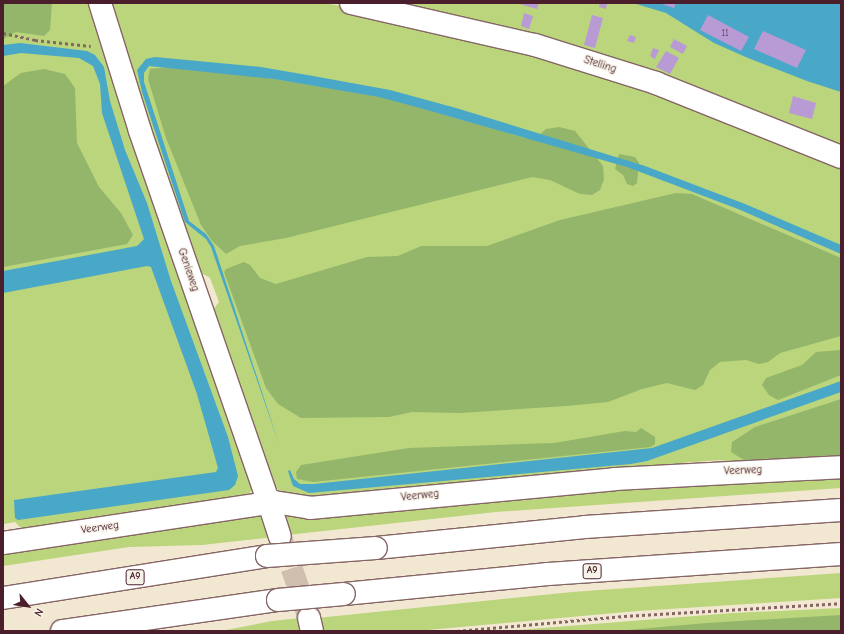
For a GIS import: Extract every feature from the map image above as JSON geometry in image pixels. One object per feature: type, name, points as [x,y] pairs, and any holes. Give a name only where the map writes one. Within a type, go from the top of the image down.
[{"type":"main road","name":"Genieweg","points":[[100,3],[140,131],[280,536]]},
{"type":"main road","name":"Stelling","points":[[351,3],[439,21],[541,46],[656,83],[841,157]]},
{"type":"main road","name":"Veerweg","points":[[3,543],[269,503],[310,508],[608,480],[841,467]]},
{"type":"main road","name":"A9","points":[[3,598],[267,556],[376,548],[585,527],[841,510]]},
{"type":"main road","name":"A9","points":[[62,631],[278,600],[548,574],[841,554]]},
{"type":"path","points":[[3,33],[35,40],[92,47]]},
{"type":"path","points":[[457,631],[624,616],[841,602]]},
{"type":"green space","points":[[3,3],[94,3],[253,484],[252,490],[244,498],[29,531],[22,529],[15,522],[4,524],[3,530]]},
{"type":"green space","points":[[3,3],[52,3],[50,30],[44,36],[16,32],[3,39]]},
{"type":"green space","points":[[107,3],[324,3],[358,9],[518,45],[841,161],[841,459],[744,464],[720,460],[681,463],[660,471],[323,499],[281,492],[273,484],[209,315],[219,302],[210,278],[193,268]]},
{"type":"green space","points":[[374,3],[841,3],[841,153]]},
{"type":"green space","points":[[178,66],[231,72],[384,97],[525,138],[537,137],[546,129],[559,127],[575,131],[603,166],[604,179],[600,190],[592,195],[580,194],[550,180],[532,177],[286,238],[240,246],[226,254],[212,241],[201,225],[166,138],[148,79],[150,69]]},
{"type":"green space","points":[[44,69],[65,74],[75,88],[77,143],[99,187],[121,213],[133,235],[127,244],[3,267],[3,86],[21,73]]},
{"type":"green space","points":[[619,154],[635,157],[639,163],[637,183],[633,186],[627,184],[623,175],[615,169]]},
{"type":"green space","points":[[676,193],[692,194],[841,258],[841,336],[780,353],[768,362],[759,364],[746,360],[720,362],[710,370],[703,385],[695,390],[667,383],[642,389],[608,402],[460,413],[412,412],[389,417],[301,418],[278,404],[266,388],[224,272],[226,269],[244,262],[250,265],[260,278],[276,284],[367,257],[398,256],[421,246],[487,246],[560,220]]},
{"type":"green space","points":[[841,350],[841,375],[778,400],[769,395],[762,385],[766,378],[802,365],[816,352]]},
{"type":"green space","points":[[841,399],[841,455],[744,460],[731,452],[732,442],[755,427]]},
{"type":"green space","points":[[641,428],[655,437],[655,444],[651,447],[313,482],[297,479],[296,472],[301,465],[409,448],[554,443],[625,431],[636,432]]},
{"type":"green space","points":[[841,472],[841,488],[496,512],[287,535],[283,514]]},
{"type":"green space","points":[[254,514],[263,518],[274,537],[202,545],[129,547],[3,566],[3,548]]},
{"type":"green space","points":[[841,573],[841,598],[637,611],[417,631],[320,631],[317,618],[572,592]]},
{"type":"green space","points":[[841,608],[841,631],[505,631],[733,613]]},
{"type":"green space","points":[[841,615],[841,631],[616,631],[707,623]]},
{"type":"green space","points":[[301,618],[304,631],[221,631],[272,621]]},
{"type":"water","points":[[633,3],[841,3],[841,92],[807,81],[748,58],[714,43],[666,13]]},
{"type":"water","points":[[20,43],[87,51],[95,55],[104,67],[110,101],[125,150],[147,203],[171,281],[228,437],[238,476],[235,485],[229,490],[18,520],[15,518],[14,500],[216,472],[218,468],[197,394],[151,267],[147,266],[3,293],[3,271],[137,246],[144,239],[102,113],[100,84],[93,66],[79,58],[21,53],[3,56],[3,45]]},
{"type":"water","points":[[155,57],[261,67],[390,90],[456,108],[645,166],[745,204],[841,245],[841,254],[738,209],[627,167],[420,108],[379,97],[274,79],[149,66],[144,73],[144,82],[189,221],[206,234],[214,246],[279,444],[211,247],[206,239],[185,222],[142,92],[137,70],[146,59]]},
{"type":"water","points":[[841,381],[841,392],[647,461],[631,464],[309,493],[293,486],[288,471],[290,470],[294,479],[300,484],[314,484],[652,448]]},
{"type":"building","points":[[516,3],[539,3],[537,9]]},
{"type":"building","points":[[600,3],[607,3],[606,9],[599,7]]},
{"type":"building","points":[[659,3],[676,3],[674,8]]},
{"type":"building","points":[[524,13],[533,16],[529,29],[521,26]]},
{"type":"building","points":[[592,15],[603,18],[595,48],[584,45]]},
{"type":"building","points":[[708,15],[749,37],[741,51],[700,30]]},
{"type":"building","points":[[763,31],[806,50],[797,68],[754,49]]},
{"type":"building","points":[[630,35],[636,37],[634,43],[627,41]]},
{"type":"building","points":[[674,39],[687,46],[683,54],[670,47]]},
{"type":"building","points":[[653,48],[659,50],[655,59],[650,56]]},
{"type":"building","points":[[666,51],[679,58],[670,74],[656,67]]},
{"type":"building","points":[[793,96],[816,103],[812,119],[789,113]]},
{"type":"tunnel","points":[[281,537],[308,616]]}]
